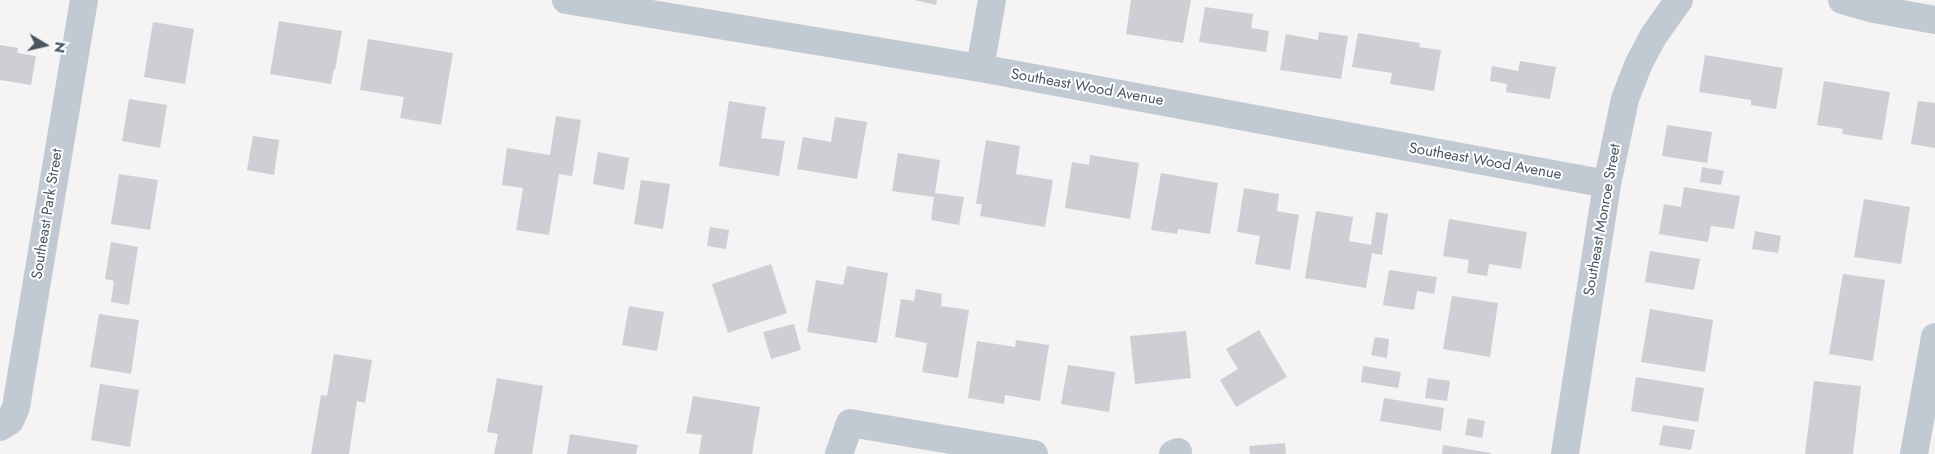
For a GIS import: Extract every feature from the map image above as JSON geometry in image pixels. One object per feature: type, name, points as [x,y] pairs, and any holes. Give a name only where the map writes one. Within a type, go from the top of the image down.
[{"type":"street","name":"Southeast Park Street","points":[[3,426],[14,415],[16,407],[84,0]]},
{"type":"street","name":"Southeast Wood Avenue","points":[[566,0],[980,68],[1607,184]]},
{"type":"street","points":[[980,68],[992,0]]},
{"type":"street","name":"Southeast Monroe Street","points":[[1565,454],[1607,184],[1625,99],[1639,63],[1654,35],[1679,0]]},
{"type":"street","points":[[1842,0],[1874,9],[1935,20]]},
{"type":"street","points":[[1914,454],[1935,337]]},
{"type":"street","points":[[839,454],[850,423],[1034,454]]},
{"type":"building","points":[[914,0],[937,0],[936,5]]},
{"type":"building","points":[[1131,0],[1191,0],[1183,43],[1126,34]]},
{"type":"building","points":[[1205,7],[1253,14],[1251,28],[1269,31],[1266,52],[1199,42]]},
{"type":"building","points":[[279,21],[342,31],[331,84],[270,74]]},
{"type":"building","points":[[153,22],[194,29],[185,84],[144,77]]},
{"type":"building","points":[[1319,32],[1348,36],[1341,79],[1280,70],[1286,34],[1318,40]]},
{"type":"building","points":[[1358,33],[1420,43],[1419,47],[1441,50],[1434,91],[1390,84],[1392,73],[1352,67]]},
{"type":"building","points":[[368,39],[453,53],[441,125],[400,118],[404,97],[360,90]]},
{"type":"building","points":[[0,45],[18,48],[17,53],[36,56],[31,85],[0,80]]},
{"type":"building","points":[[1705,55],[1783,68],[1776,109],[1751,105],[1751,100],[1699,92]]},
{"type":"building","points":[[1520,61],[1556,67],[1550,99],[1506,92],[1507,84],[1490,81],[1492,66],[1518,71]]},
{"type":"building","points":[[1824,81],[1890,92],[1882,140],[1842,134],[1843,129],[1817,125]]},
{"type":"building","points":[[129,99],[167,105],[160,148],[122,141]]},
{"type":"building","points":[[729,101],[766,107],[761,138],[785,141],[779,176],[719,166]]},
{"type":"building","points":[[1918,101],[1935,103],[1935,148],[1911,144]]},
{"type":"building","points":[[556,116],[581,120],[572,176],[559,174],[549,235],[516,230],[523,188],[502,185],[507,148],[550,155]]},
{"type":"building","points":[[835,117],[867,122],[857,179],[797,169],[803,137],[831,142]]},
{"type":"building","points":[[1667,125],[1712,132],[1707,163],[1662,156]]},
{"type":"building","points":[[253,136],[279,140],[274,175],[247,170]]},
{"type":"building","points":[[986,140],[1020,146],[1016,174],[1053,180],[1045,227],[980,216],[982,204],[976,204]]},
{"type":"building","points":[[598,152],[629,158],[624,190],[593,184]]},
{"type":"building","points":[[898,153],[940,160],[935,193],[964,197],[959,225],[931,220],[934,197],[892,191]]},
{"type":"building","points":[[1090,155],[1139,163],[1130,219],[1065,208],[1072,162],[1089,165]]},
{"type":"building","points":[[1702,167],[1724,171],[1721,185],[1700,182]]},
{"type":"building","points":[[1161,173],[1218,183],[1210,234],[1178,229],[1177,234],[1151,230]]},
{"type":"building","points":[[119,174],[158,180],[150,230],[111,224]]},
{"type":"building","points":[[641,180],[670,184],[663,229],[634,224]]},
{"type":"building","points":[[1684,187],[1740,196],[1734,229],[1711,226],[1708,242],[1659,234],[1664,204],[1681,207]]},
{"type":"building","points":[[1244,188],[1279,194],[1277,211],[1299,215],[1290,270],[1255,264],[1260,236],[1237,232]]},
{"type":"building","points":[[1864,199],[1910,207],[1901,264],[1854,257]]},
{"type":"building","points":[[1316,211],[1353,217],[1349,241],[1371,245],[1376,212],[1388,214],[1382,255],[1372,253],[1366,288],[1305,278]]},
{"type":"building","points":[[1449,219],[1527,232],[1521,269],[1489,264],[1487,276],[1467,273],[1469,260],[1443,256]]},
{"type":"building","points":[[710,227],[729,230],[726,249],[707,246]]},
{"type":"building","points":[[1755,231],[1781,236],[1778,253],[1752,249]]},
{"type":"building","points":[[111,242],[138,247],[129,305],[111,302],[114,281],[105,279]]},
{"type":"building","points":[[1650,251],[1700,259],[1694,290],[1645,282]]},
{"type":"building","points":[[771,264],[787,313],[728,333],[712,284]]},
{"type":"building","points":[[847,266],[888,273],[877,343],[807,332],[816,280],[843,285]]},
{"type":"building","points":[[1389,270],[1437,277],[1434,294],[1417,291],[1414,310],[1383,305]]},
{"type":"building","points":[[1843,274],[1885,280],[1873,361],[1829,354]]},
{"type":"building","points":[[916,289],[942,294],[941,306],[969,310],[958,378],[922,372],[927,343],[895,337],[901,299],[914,301]]},
{"type":"building","points":[[1452,296],[1498,303],[1490,357],[1443,349]]},
{"type":"building","points":[[629,306],[664,312],[657,351],[622,345]]},
{"type":"building","points":[[1650,309],[1713,320],[1705,372],[1641,362]]},
{"type":"building","points":[[99,314],[139,320],[131,374],[90,367]]},
{"type":"building","points":[[794,324],[801,350],[771,359],[763,332]]},
{"type":"building","points":[[1259,330],[1287,377],[1236,407],[1220,380],[1238,369],[1226,349]]},
{"type":"building","points":[[1186,331],[1191,378],[1135,384],[1130,336]]},
{"type":"building","points":[[1375,337],[1389,339],[1387,358],[1371,355]]},
{"type":"building","points":[[1016,340],[1049,345],[1040,401],[1005,395],[1004,404],[968,398],[977,341],[1015,347]]},
{"type":"building","points":[[334,354],[372,360],[365,403],[357,401],[349,454],[311,454],[321,395],[327,396]]},
{"type":"building","points":[[1068,365],[1115,372],[1109,412],[1061,404]]},
{"type":"building","points":[[1363,366],[1401,372],[1398,388],[1361,382]]},
{"type":"building","points":[[1636,377],[1704,388],[1698,422],[1631,411]]},
{"type":"building","points":[[497,378],[543,386],[532,454],[494,454],[498,434],[487,432]]},
{"type":"building","points":[[1428,378],[1450,381],[1447,401],[1425,398]]},
{"type":"building","points":[[1814,381],[1861,386],[1853,454],[1805,454]]},
{"type":"building","points":[[100,384],[139,390],[130,447],[91,440]]},
{"type":"building","points":[[693,396],[760,407],[752,454],[699,454],[702,435],[686,433]]},
{"type":"building","points":[[1384,398],[1444,408],[1441,431],[1380,421]]},
{"type":"building","points":[[1468,418],[1485,421],[1482,438],[1465,435]]},
{"type":"building","points":[[1663,425],[1695,430],[1691,450],[1659,445]]},
{"type":"building","points":[[570,434],[638,445],[636,454],[567,454]]},
{"type":"building","points":[[1285,443],[1286,454],[1250,454],[1249,446]]},
{"type":"building","points":[[1443,445],[1491,453],[1442,454]]}]
